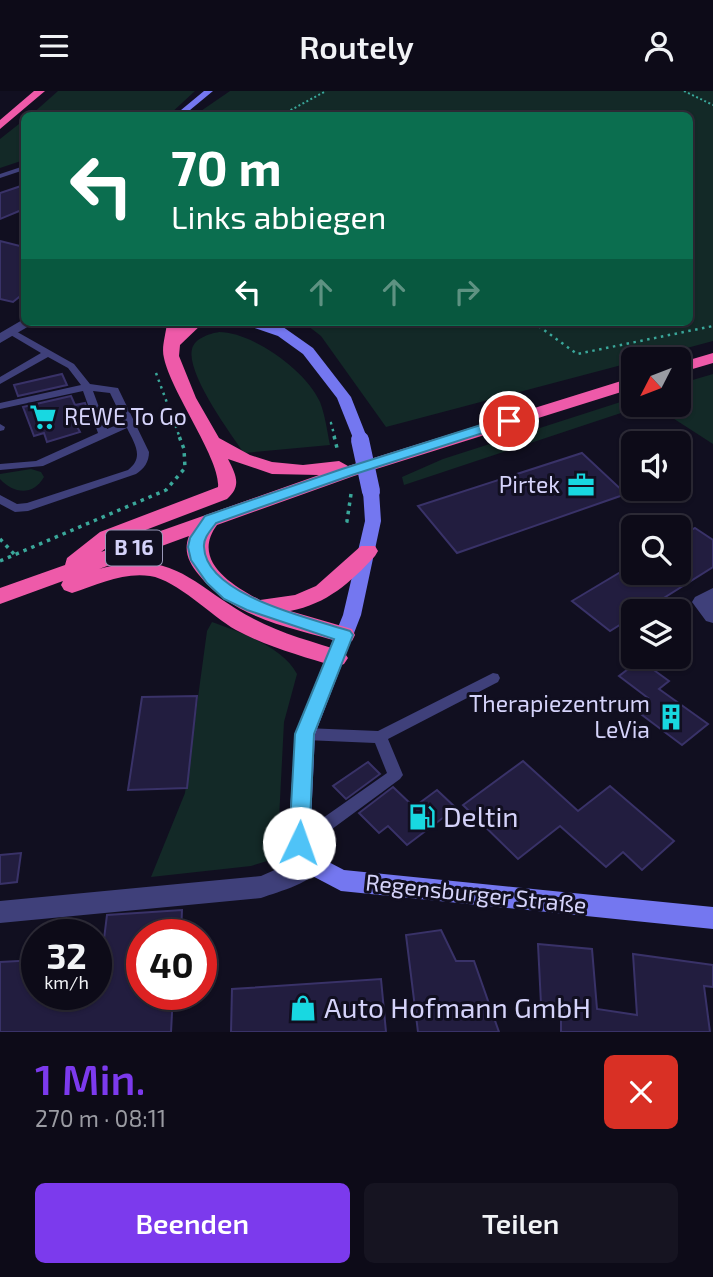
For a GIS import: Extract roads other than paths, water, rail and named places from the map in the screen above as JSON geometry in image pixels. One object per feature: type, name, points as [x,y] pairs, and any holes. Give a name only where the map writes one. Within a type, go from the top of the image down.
[{"type":"highway","points":[[0,111],[23,91]]},
{"type":"highway","points":[[0,126],[40,91]]},
{"type":"highway","points":[[57,576],[107,537],[220,495],[227,489],[228,480],[212,442],[187,398],[170,346],[174,326]]},
{"type":"highway","points":[[170,346],[192,326]]},
{"type":"highway","points":[[691,364],[713,358]]},
{"type":"highway","name":"B 16","points":[[0,596],[386,460],[621,386]]},
{"type":"highway","points":[[212,442],[249,463],[290,471],[386,460]]},
{"type":"highway","points":[[211,520],[198,538],[196,547],[199,560],[212,579],[230,594],[253,606],[344,635]]},
{"type":"highway","points":[[253,606],[279,606],[317,596],[336,585],[368,551]]},
{"type":"highway","points":[[0,604],[21,604],[115,570],[153,569],[173,578],[235,620],[265,635],[336,658]]},
{"type":"street","points":[[183,112],[209,91]]},
{"type":"street","points":[[6,335],[22,326]]},
{"type":"street","points":[[257,326],[284,334]]},
{"type":"street","points":[[0,912],[261,887],[282,880],[305,854],[305,734],[344,635],[368,551],[373,521],[371,491],[360,440],[344,397],[308,351],[273,326]]},
{"type":"street","points":[[713,594],[701,601],[713,616]]},
{"type":"street","name":"Regensburger Straße","points":[[305,854],[341,880],[713,918]]},
{"type":"lane","points":[[0,176],[21,170]]},
{"type":"lane","points":[[6,335],[71,366],[87,387],[103,433]]},
{"type":"lane","points":[[0,381],[46,354]]},
{"type":"lane","points":[[0,406],[87,387],[114,390],[144,452],[142,463],[132,472],[28,507],[15,508],[0,499]]},
{"type":"lane","points":[[0,467],[38,464],[130,423]]},
{"type":"lane","points":[[305,734],[380,737],[494,678]]},
{"type":"lane","points":[[305,854],[395,775],[380,737]]},
{"type":"place","name":"REWE To Go","points":[[43,417]]},
{"type":"place","name":"Pirtek","points":[[581,485]]},
{"type":"place","name":"Therapiezentrum LeVia","points":[[671,717]]},
{"type":"place","name":"Deltin","points":[[422,817]]},
{"type":"place","name":"Auto Hofmann GmbH","points":[[303,1008]]}]
